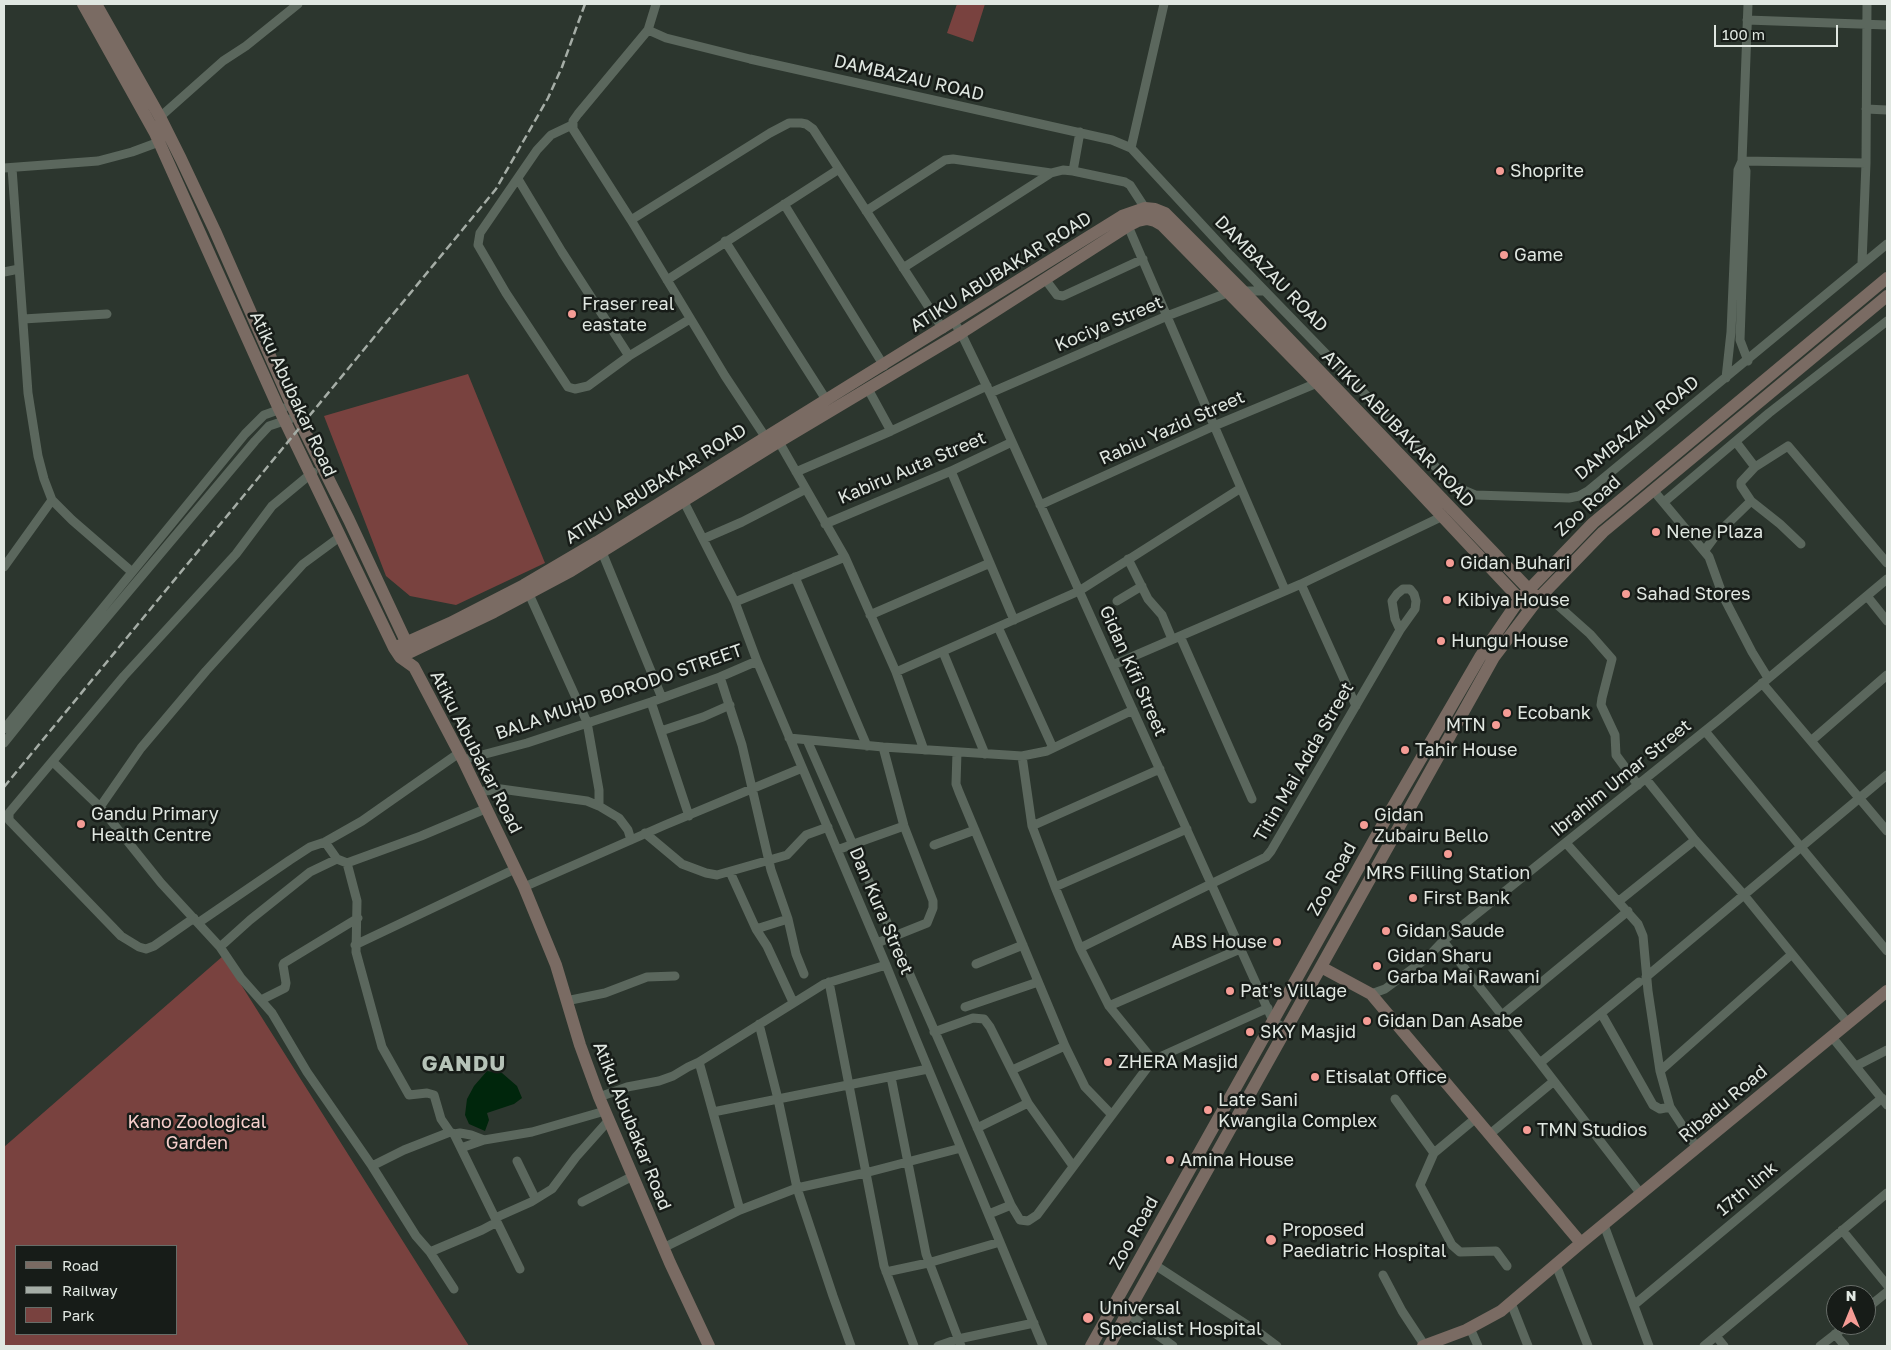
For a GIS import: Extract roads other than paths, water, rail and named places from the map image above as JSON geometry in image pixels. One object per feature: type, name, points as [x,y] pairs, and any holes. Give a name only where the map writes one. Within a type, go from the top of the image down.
[{"type":"street","name":"Atiku Abubakar Road","points":[[82,4],[159,142],[288,413],[310,473],[340,536],[461,756],[524,888],[549,946],[599,1097],[663,1248],[709,1346]]},
{"type":"street","points":[[96,4],[160,117],[215,231],[288,413],[322,466],[403,649],[529,594],[602,552],[681,497]]},
{"type":"street","points":[[160,117],[223,61],[246,46],[298,4]]},
{"type":"street","points":[[656,4],[648,30],[578,114],[572,126],[551,135],[537,150],[480,233],[477,241],[506,292],[568,387],[578,389],[588,386],[629,356],[690,319]]},
{"type":"street","points":[[1131,148],[1164,4]]},
{"type":"street","points":[[1726,378],[1738,170],[1742,161],[1748,4]]},
{"type":"street","points":[[1862,263],[1866,163],[1867,4]]},
{"type":"street","points":[[1747,20],[1887,25]]},
{"type":"street","name":"DAMBAZAU ROAD","points":[[648,30],[666,38],[750,59],[1080,132],[1112,140],[1131,148],[1264,291],[1454,486],[1474,495],[1569,498],[1588,491],[1748,361],[1862,263],[1887,244]]},
{"type":"street","points":[[1866,108],[1887,110]]},
{"type":"street","name":"Gidan Kifi Street","points":[[631,220],[757,140],[789,123],[801,122],[810,126],[903,268],[953,328],[988,390],[1273,1021]]},
{"type":"street","points":[[572,126],[690,319],[772,442],[796,472],[845,557],[896,672],[924,750]]},
{"type":"street","points":[[1073,172],[1080,132]]},
{"type":"street","points":[[132,572],[52,500],[40,463],[28,393],[19,269],[8,168],[98,161],[132,152],[159,142]]},
{"type":"street","points":[[866,211],[945,160],[953,159],[1051,173]]},
{"type":"street","points":[[1742,161],[1866,163]]},
{"type":"street","points":[[1742,161],[1746,171],[1740,340],[1748,361]]},
{"type":"street","points":[[667,280],[839,169]]},
{"type":"street","points":[[903,268],[1051,173],[1063,170],[1125,182],[1137,194],[1145,208]]},
{"type":"street","points":[[518,180],[629,356]]},
{"type":"street","points":[[784,204],[884,366]]},
{"type":"street","name":"ATIKU ABUBAKAR ROAD","points":[[403,649],[524,585],[681,497],[772,442],[828,401],[884,366],[953,328],[1122,216],[1145,208],[1165,213],[1243,291],[1527,589],[1541,596]]},
{"type":"street","points":[[772,442],[868,389],[953,328],[1045,279],[1128,226],[1138,221],[1155,220],[1317,383],[1529,609]]},
{"type":"street","points":[[1128,226],[1285,590]]},
{"type":"street","points":[[725,241],[828,401]]},
{"type":"street","points":[[1045,279],[1057,295],[1063,296],[1143,259]]},
{"type":"street","points":[[4,272],[19,269]]},
{"type":"street","name":"Zoo Road","points":[[1091,1346],[1387,817],[1470,674],[1527,589],[1593,523],[1887,278]]},
{"type":"street","name":"Kociya Street","points":[[796,472],[1167,316],[1228,293],[1264,291]]},
{"type":"street","name":"Zoo Road","points":[[1109,1346],[1494,657],[1529,609],[1603,532],[1887,296]]},
{"type":"street","points":[[23,319],[107,314]]},
{"type":"street","points":[[1664,502],[1769,414],[1887,321]]},
{"type":"street","points":[[1838,337],[1850,350]]},
{"type":"street","name":"Rabiu Yazid Street","points":[[1040,505],[1214,426],[1317,383]]},
{"type":"street","points":[[868,389],[891,431]]},
{"type":"street","points":[[1759,402],[1769,414]]},
{"type":"street","points":[[4,729],[245,434],[264,415],[288,413]]},
{"type":"street","points":[[4,742],[227,473],[269,426],[288,413]]},
{"type":"street","name":"Kabiru Auta Street","points":[[825,524],[951,471],[1012,442]]},
{"type":"street","points":[[1736,442],[1755,466]]},
{"type":"street","points":[[1398,454],[1412,443]]},
{"type":"street","points":[[1801,544],[1751,501],[1741,486],[1755,466],[1785,446],[1790,447],[1887,563]]},
{"type":"street","points":[[322,466],[310,473],[272,506],[236,554],[131,669],[10,811],[9,820],[121,936],[146,949],[196,920],[310,847],[325,842],[362,821],[461,756]]},
{"type":"street","points":[[951,471],[1014,620]]},
{"type":"street","points":[[896,672],[1079,591],[1241,488]]},
{"type":"street","points":[[703,539],[806,490]]},
{"type":"street","points":[[1653,490],[1705,550],[1713,567],[1722,596],[1765,681],[1887,831]]},
{"type":"street","name":"Dan Kura Street","points":[[681,497],[735,602],[757,661],[877,943],[1043,1346]]},
{"type":"street","points":[[4,567],[52,500]]},
{"type":"street","points":[[1705,550],[1716,535],[1751,501]]},
{"type":"street","points":[[1113,665],[1300,584],[1441,517]]},
{"type":"street","points":[[100,807],[141,748],[206,671],[304,564],[340,536]]},
{"type":"street","points":[[602,552],[662,698]]},
{"type":"street","points":[[735,602],[845,557]]},
{"type":"street","points":[[1128,559],[1151,604],[1160,612],[1176,638],[1252,799]]},
{"type":"street","points":[[870,615],[990,563]]},
{"type":"street","points":[[795,578],[867,746]]},
{"type":"street","name":"Ibrahim Umar Street","points":[[1371,994],[1385,989],[1427,958],[1443,942],[1705,731],[1887,579]]},
{"type":"street","points":[[1300,584],[1356,706]]},
{"type":"street","points":[[1117,601],[1142,586]]},
{"type":"street","points":[[529,594],[587,722],[599,790],[599,806]]},
{"type":"street","points":[[1541,596],[1590,634],[1612,660],[1602,698],[1602,705],[1615,735],[1616,755],[1638,785]]},
{"type":"street","points":[[1867,596],[1887,621]]},
{"type":"street","points":[[998,627],[1053,748]]},
{"type":"street","name":"Titin Mai Adda Street","points":[[1080,948],[1266,857],[1400,630]]},
{"type":"street","points":[[943,652],[985,754]]},
{"type":"street","name":"BALA MUHD BORODO STREET","points":[[461,756],[527,743],[652,702],[757,661]]},
{"type":"street","points":[[1812,741],[1887,675]]},
{"type":"street","points":[[720,677],[730,705],[753,789],[775,883],[788,919],[796,954],[804,974]]},
{"type":"street","points":[[652,702],[689,816]]},
{"type":"street","points":[[661,731],[703,717],[730,705]]},
{"type":"street","points":[[789,738],[883,748],[1022,756],[1039,754],[1133,710]]},
{"type":"street","points":[[1705,731],[1887,951]]},
{"type":"street","points":[[807,740],[854,844],[934,1032],[1011,1205],[1020,1220],[1028,1221],[1037,1215],[1153,1060],[1268,1008]]},
{"type":"street","points":[[877,943],[928,923],[934,908],[904,826],[883,748]]},
{"type":"street","points":[[957,752],[956,784],[1065,1046],[1085,1087],[1112,1115]]},
{"type":"street","points":[[1022,756],[1032,826],[1080,948],[1110,1006],[1153,1060]]},
{"type":"street","points":[[53,762],[100,807],[161,883],[220,947],[241,978],[272,1013],[307,1072],[372,1166],[416,1236],[430,1252],[454,1289]]},
{"type":"street","points":[[524,888],[631,840],[802,768]]},
{"type":"street","points":[[1032,826],[1160,769]]},
{"type":"street","points":[[1540,1063],[1887,775]]},
{"type":"street","points":[[1646,778],[1695,840],[1744,895],[1848,1023]]},
{"type":"street","points":[[477,792],[501,789],[521,791],[599,806],[613,814],[623,823],[631,840]]},
{"type":"street","points":[[325,842],[337,859],[347,863],[421,836],[486,809]]},
{"type":"street","points":[[837,850],[904,826]]},
{"type":"street","points":[[645,834],[682,864],[712,875],[730,872],[788,854],[806,835],[828,827]]},
{"type":"street","points":[[934,845],[975,830]]},
{"type":"street","points":[[1055,888],[1187,830]]},
{"type":"street","points":[[1619,901],[1695,840]]},
{"type":"street","points":[[1566,843],[1638,924],[1643,936],[1643,979],[1660,1071],[1670,1107],[1697,1148]]},
{"type":"street","points":[[220,947],[250,920],[310,872],[337,859]]},
{"type":"street","points":[[347,863],[357,901],[358,918],[355,945],[359,968],[367,988],[372,1016],[382,1048],[409,1095],[427,1093],[434,1095],[441,1119],[461,1148],[520,1269]]},
{"type":"street","points":[[355,945],[515,869]]},
{"type":"street","points":[[730,872],[793,1002]]},
{"type":"street","points":[[1502,1015],[1628,911]]},
{"type":"street","points":[[261,1000],[285,988],[284,962],[358,918]]},
{"type":"street","points":[[756,929],[788,919]]},
{"type":"street","points":[[1443,942],[1540,1063],[1641,1194]]},
{"type":"street","points":[[976,964],[1023,946]]},
{"type":"street","points":[[1110,1006],[1240,948]]},
{"type":"street","points":[[1660,1071],[1792,954]]},
{"type":"street","points":[[599,1097],[627,1087],[666,1079],[699,1062],[793,1002],[829,982],[886,965]]},
{"type":"street","points":[[1321,967],[1371,994],[1581,1243]]},
{"type":"street","points":[[566,1001],[606,993],[647,977],[675,976]]},
{"type":"street","points":[[829,982],[865,1173],[886,1272],[914,1346]]},
{"type":"street","points":[[965,1007],[1038,982]]},
{"type":"street","name":"Ribadu Road","points":[[1424,1346],[1470,1328],[1502,1311],[1581,1243],[1887,991]]},
{"type":"street","points":[[1601,1013],[1653,1105],[1660,1109],[1670,1107]]},
{"type":"street","points":[[934,1032],[973,1018],[984,1019],[990,1027],[1028,1103],[1073,1166]]},
{"type":"street","points":[[1273,1021],[1286,1030]]},
{"type":"street","points":[[760,1024],[797,1188],[832,1296],[851,1346]]},
{"type":"street","points":[[1832,1037],[1884,1102]]},
{"type":"street","points":[[1012,1070],[1065,1046]]},
{"type":"street","points":[[1856,1066],[1887,1050]]},
{"type":"street","points":[[699,1062],[740,1210]]},
{"type":"street","points":[[713,1112],[928,1069]]},
{"type":"street","points":[[891,1077],[928,1262],[960,1343]]},
{"type":"street","points":[[1490,1134],[1554,1081]]},
{"type":"street","points":[[1395,1099],[1434,1153]]},
{"type":"street","name":"17th link","points":[[1634,1305],[1884,1102]]},
{"type":"street","points":[[977,1128],[1028,1103]]},
{"type":"street","points":[[461,1148],[484,1140],[532,1132],[607,1115]]},
{"type":"street","points":[[430,1252],[482,1230],[496,1220],[552,1189],[607,1115]]},
{"type":"street","points":[[1476,1118],[1434,1153],[1420,1185],[1452,1245],[1460,1252],[1496,1251],[1507,1266]]},
{"type":"street","points":[[372,1166],[404,1150],[452,1133],[460,1133],[484,1140]]},
{"type":"street","points":[[663,1248],[740,1210],[797,1188],[865,1173],[961,1148]]},
{"type":"street","points":[[517,1161],[535,1198]]},
{"type":"street","points":[[582,1202],[633,1176]]},
{"type":"street","points":[[1704,1346],[1887,1193]]},
{"type":"street","points":[[989,1214],[1011,1205]]},
{"type":"street","points":[[1604,1225],[1649,1346]]},
{"type":"street","points":[[1842,1230],[1887,1285]]},
{"type":"street","points":[[886,1272],[1000,1242]]},
{"type":"street","points":[[1154,1265],[1277,1346]]},
{"type":"street","points":[[1556,1265],[1588,1346]]},
{"type":"street","points":[[1383,1275],[1402,1312],[1424,1346]]},
{"type":"street","points":[[1876,1301],[1887,1292]]},
{"type":"street","points":[[1511,1304],[1528,1346]]},
{"type":"street","points":[[1128,1313],[1173,1346]]},
{"type":"street","points":[[938,1346],[960,1343],[1034,1323]]},
{"type":"street","points":[[1470,1328],[1478,1346]]},
{"type":"street","points":[[1820,1346],[1834,1335]]},
{"type":"street","points":[[1836,1335],[1845,1346]]},
{"type":"street","points":[[1716,1336],[1724,1346]]},
{"type":"railway","points":[[4,787],[496,189],[548,98],[562,67],[585,4]]},
{"type":"place","name":"Shoprite","points":[[1500,171]]},
{"type":"place","name":"Game","points":[[1504,255]]},
{"type":"place","name":"Fraser real eastate","points":[[572,314]]},
{"type":"place","name":"Nene Plaza","points":[[1656,532]]},
{"type":"place","name":"Gidan Buhari","points":[[1450,563]]},
{"type":"place","name":"Sahad Stores","points":[[1626,594]]},
{"type":"place","name":"Kibiya House","points":[[1447,600]]},
{"type":"place","name":"Hungu House","points":[[1441,641]]},
{"type":"place","name":"Ecobank","points":[[1507,713]]},
{"type":"place","name":"MTN","points":[[1496,725]]},
{"type":"place","name":"Tahir House","points":[[1405,750]]},
{"type":"place","name":"Gandu Primary Health Centre","points":[[81,824]]},
{"type":"place","name":"Gidan Zubairu Bello","points":[[1364,825]]},
{"type":"place","name":"MRS Filling Station","points":[[1448,854]]},
{"type":"place","name":"First Bank","points":[[1413,898]]},
{"type":"place","name":"Gidan Saude","points":[[1386,931]]},
{"type":"place","name":"ABS House","points":[[1277,942]]},
{"type":"place","name":"Gidan Sharu Garba Mai Rawani","points":[[1377,966]]},
{"type":"place","name":"Pat's Village","points":[[1230,991]]},
{"type":"place","name":"Gidan Dan Asabe","points":[[1367,1021]]},
{"type":"place","name":"SKY Masjid","points":[[1250,1032]]},
{"type":"place","name":"ZHERA Masjid","points":[[1108,1062]]},
{"type":"place","name":"Etisalat Office","points":[[1315,1077]]},
{"type":"place","name":"Late Sani Kwangila Complex","points":[[1208,1110]]},
{"type":"place","name":"TMN Studios","points":[[1527,1130]]},
{"type":"place","name":"Amina House","points":[[1170,1160]]},
{"type":"place","name":"Proposed Paediatric Hospital","points":[[1271,1240]]},
{"type":"place","name":"Universal Specialist Hospital","points":[[1088,1318]]},
{"type":"district","name":"GANDU","points":[[464,1064]]},
{"type":"park label","name":"Kano Zoological Garden","points":[[197,1132]]}]
